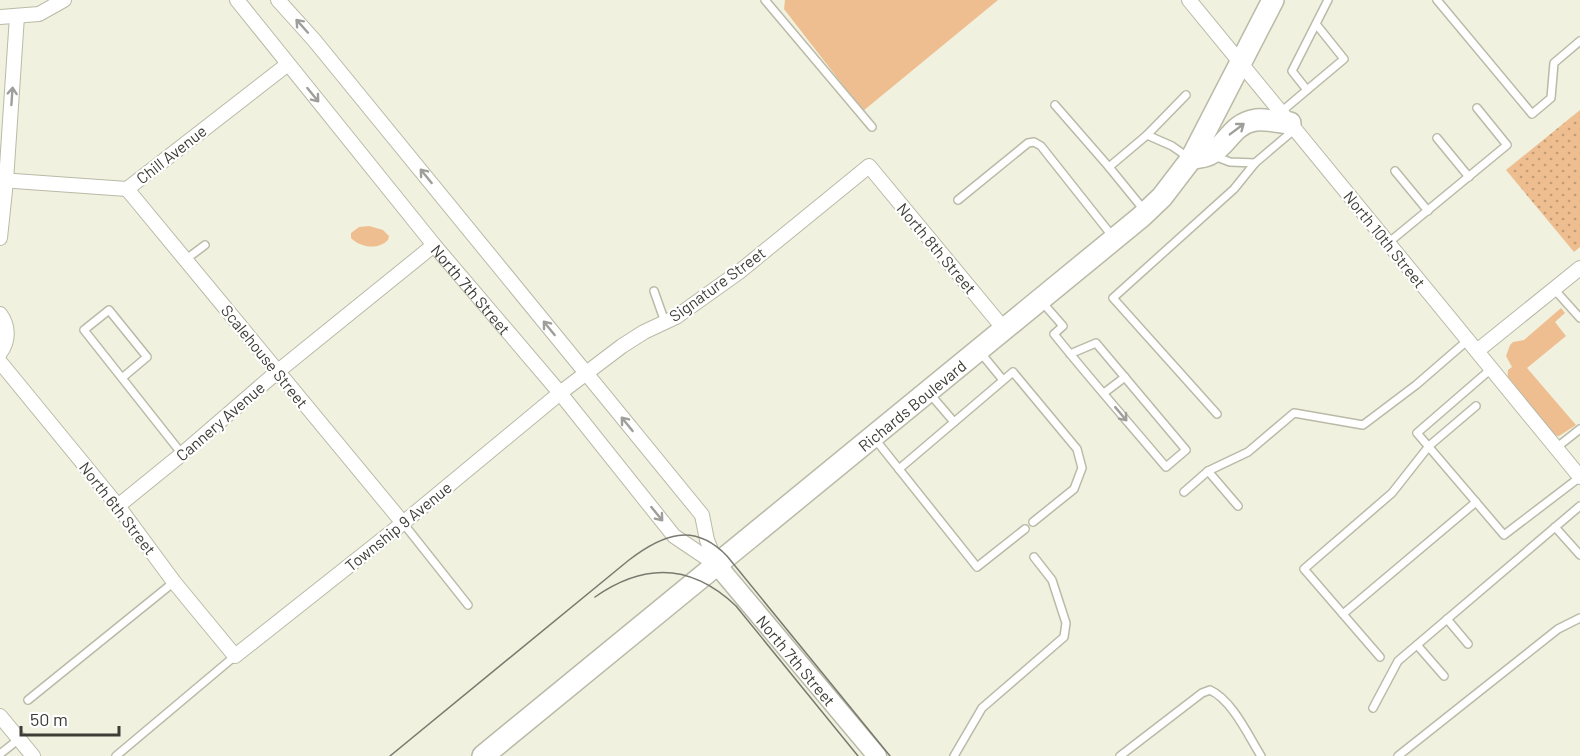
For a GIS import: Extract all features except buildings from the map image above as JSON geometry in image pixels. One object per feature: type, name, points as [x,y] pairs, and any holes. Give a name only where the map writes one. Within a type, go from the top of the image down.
[{"type":"main road","name":"Richards Boulevard","points":[[483,756],[1040,300],[1162,197],[1200,157],[1241,63],[1273,0]]},
{"type":"main road","points":[[1200,157],[1220,147],[1232,130],[1245,123],[1257,120],[1288,121]]},
{"type":"main road","name":"North 7th Street","points":[[717,564],[877,756]]},
{"type":"street","points":[[0,17],[39,14],[64,0]]},
{"type":"street","name":"North 7th Street","points":[[237,0],[434,245],[560,393],[674,536],[717,564]]},
{"type":"street","name":"North 7th Street","points":[[278,0],[314,40],[702,515],[707,540],[717,564]]},
{"type":"street","name":"North 10th Street","points":[[1189,0],[1580,477]]},
{"type":"street","points":[[0,238],[17,16]]},
{"type":"street","name":"Chill Avenue","points":[[3,181],[127,189],[288,64]]},
{"type":"street","name":"Signature Street","points":[[560,393],[629,341],[676,317],[738,272],[869,166]]},
{"type":"street","name":"North 8th Street","points":[[869,166],[1004,329]]},
{"type":"street","name":"Scalehouse Street","points":[[127,189],[403,523]]},
{"type":"street","name":"Cannery Avenue","points":[[118,506],[277,372],[434,245]]},
{"type":"street","points":[[1472,346],[1554,289],[1580,268]]},
{"type":"street","points":[[0,314],[7,329],[7,339],[0,353]]},
{"type":"street","name":"North 6th Street","points":[[0,362],[118,506],[174,582],[235,656]]},
{"type":"street","name":"Township 9 Avenue","points":[[235,656],[403,523],[560,393]]},
{"type":"street","points":[[0,716],[33,756]]},
{"type":"lane","points":[[765,0],[872,127]]},
{"type":"lane","points":[[1307,90],[1292,71],[1328,0]]},
{"type":"lane","points":[[1437,0],[1532,114],[1551,98],[1554,63],[1580,41]]},
{"type":"lane","points":[[1216,414],[1113,298],[1234,189],[1288,121],[1307,90],[1344,59],[1316,24]]},
{"type":"lane","points":[[1109,167],[1147,135],[1186,95]]},
{"type":"lane","points":[[1055,105],[1146,212]]},
{"type":"lane","points":[[1388,243],[1507,145],[1477,108]]},
{"type":"lane","points":[[1147,135],[1200,157],[1255,163]]},
{"type":"lane","points":[[1437,138],[1469,177]]},
{"type":"lane","points":[[958,200],[1028,143],[1034,142],[1041,146],[1114,239]]},
{"type":"lane","points":[[1395,171],[1428,211]]},
{"type":"lane","points":[[185,260],[205,245]]},
{"type":"lane","points":[[1554,289],[1580,318]]},
{"type":"lane","points":[[654,291],[665,322]]},
{"type":"lane","points":[[1040,300],[1064,326],[1054,334],[1070,354],[1166,467],[1186,450],[1096,343],[1070,354]]},
{"type":"lane","points":[[122,378],[147,357],[109,310],[84,330],[182,454]]},
{"type":"lane","points":[[1184,492],[1208,471],[1248,452],[1294,413],[1364,425],[1472,346]]},
{"type":"lane","points":[[979,350],[1003,380]]},
{"type":"lane","points":[[1491,369],[1417,433],[1504,536],[1580,477]]},
{"type":"lane","points":[[899,469],[1013,372],[1077,449],[1082,468],[1074,489],[1034,522]]},
{"type":"lane","points":[[1104,393],[1125,377]]},
{"type":"lane","points":[[928,392],[954,422]]},
{"type":"lane","points":[[1380,657],[1304,569],[1392,493],[1429,446],[1476,406]]},
{"type":"lane","points":[[1556,448],[1580,429]]},
{"type":"lane","points":[[873,437],[977,567],[1025,529]]},
{"type":"lane","points":[[1208,471],[1238,506]]},
{"type":"lane","points":[[1343,614],[1476,502]]},
{"type":"lane","points":[[1373,708],[1398,661],[1580,506]]},
{"type":"lane","points":[[403,523],[468,605]]},
{"type":"lane","points":[[1556,527],[1580,555]]},
{"type":"lane","points":[[954,756],[982,708],[1064,637],[1066,624],[1052,580],[1034,557]]},
{"type":"lane","points":[[28,700],[174,582]]},
{"type":"lane","points":[[1398,756],[1558,629],[1580,618]]},
{"type":"lane","points":[[1447,619],[1468,644]]},
{"type":"lane","points":[[1417,645],[1444,676]]},
{"type":"lane","points":[[116,756],[235,656]]},
{"type":"lane","points":[[1120,756],[1202,693],[1210,690],[1219,694],[1228,703],[1261,756]]},
{"type":"lane","points":[[0,754],[19,739]]},
{"type":"shaded area","points":[[785,0],[998,0],[863,111],[784,9]]},
{"type":"shaded area","points":[[1580,110],[1580,247],[1574,252],[1506,170]]},
{"type":"shaded area","points":[[369,226],[383,230],[389,236],[388,240],[375,246],[364,246],[351,238],[351,233],[359,227]]},
{"type":"shaded area","points":[[1561,308],[1565,313],[1555,322],[1566,336],[1527,368],[1576,425],[1559,436],[1552,435],[1507,383],[1508,370],[1512,367],[1506,356],[1513,342],[1524,340]]},
{"type":"tram line","points":[[390,756],[629,560],[654,544],[678,535],[690,535],[703,539],[715,545],[727,556],[890,756]]},
{"type":"tram line","points":[[595,597],[632,578],[650,573],[685,575],[719,592],[736,606],[858,756]]}]
